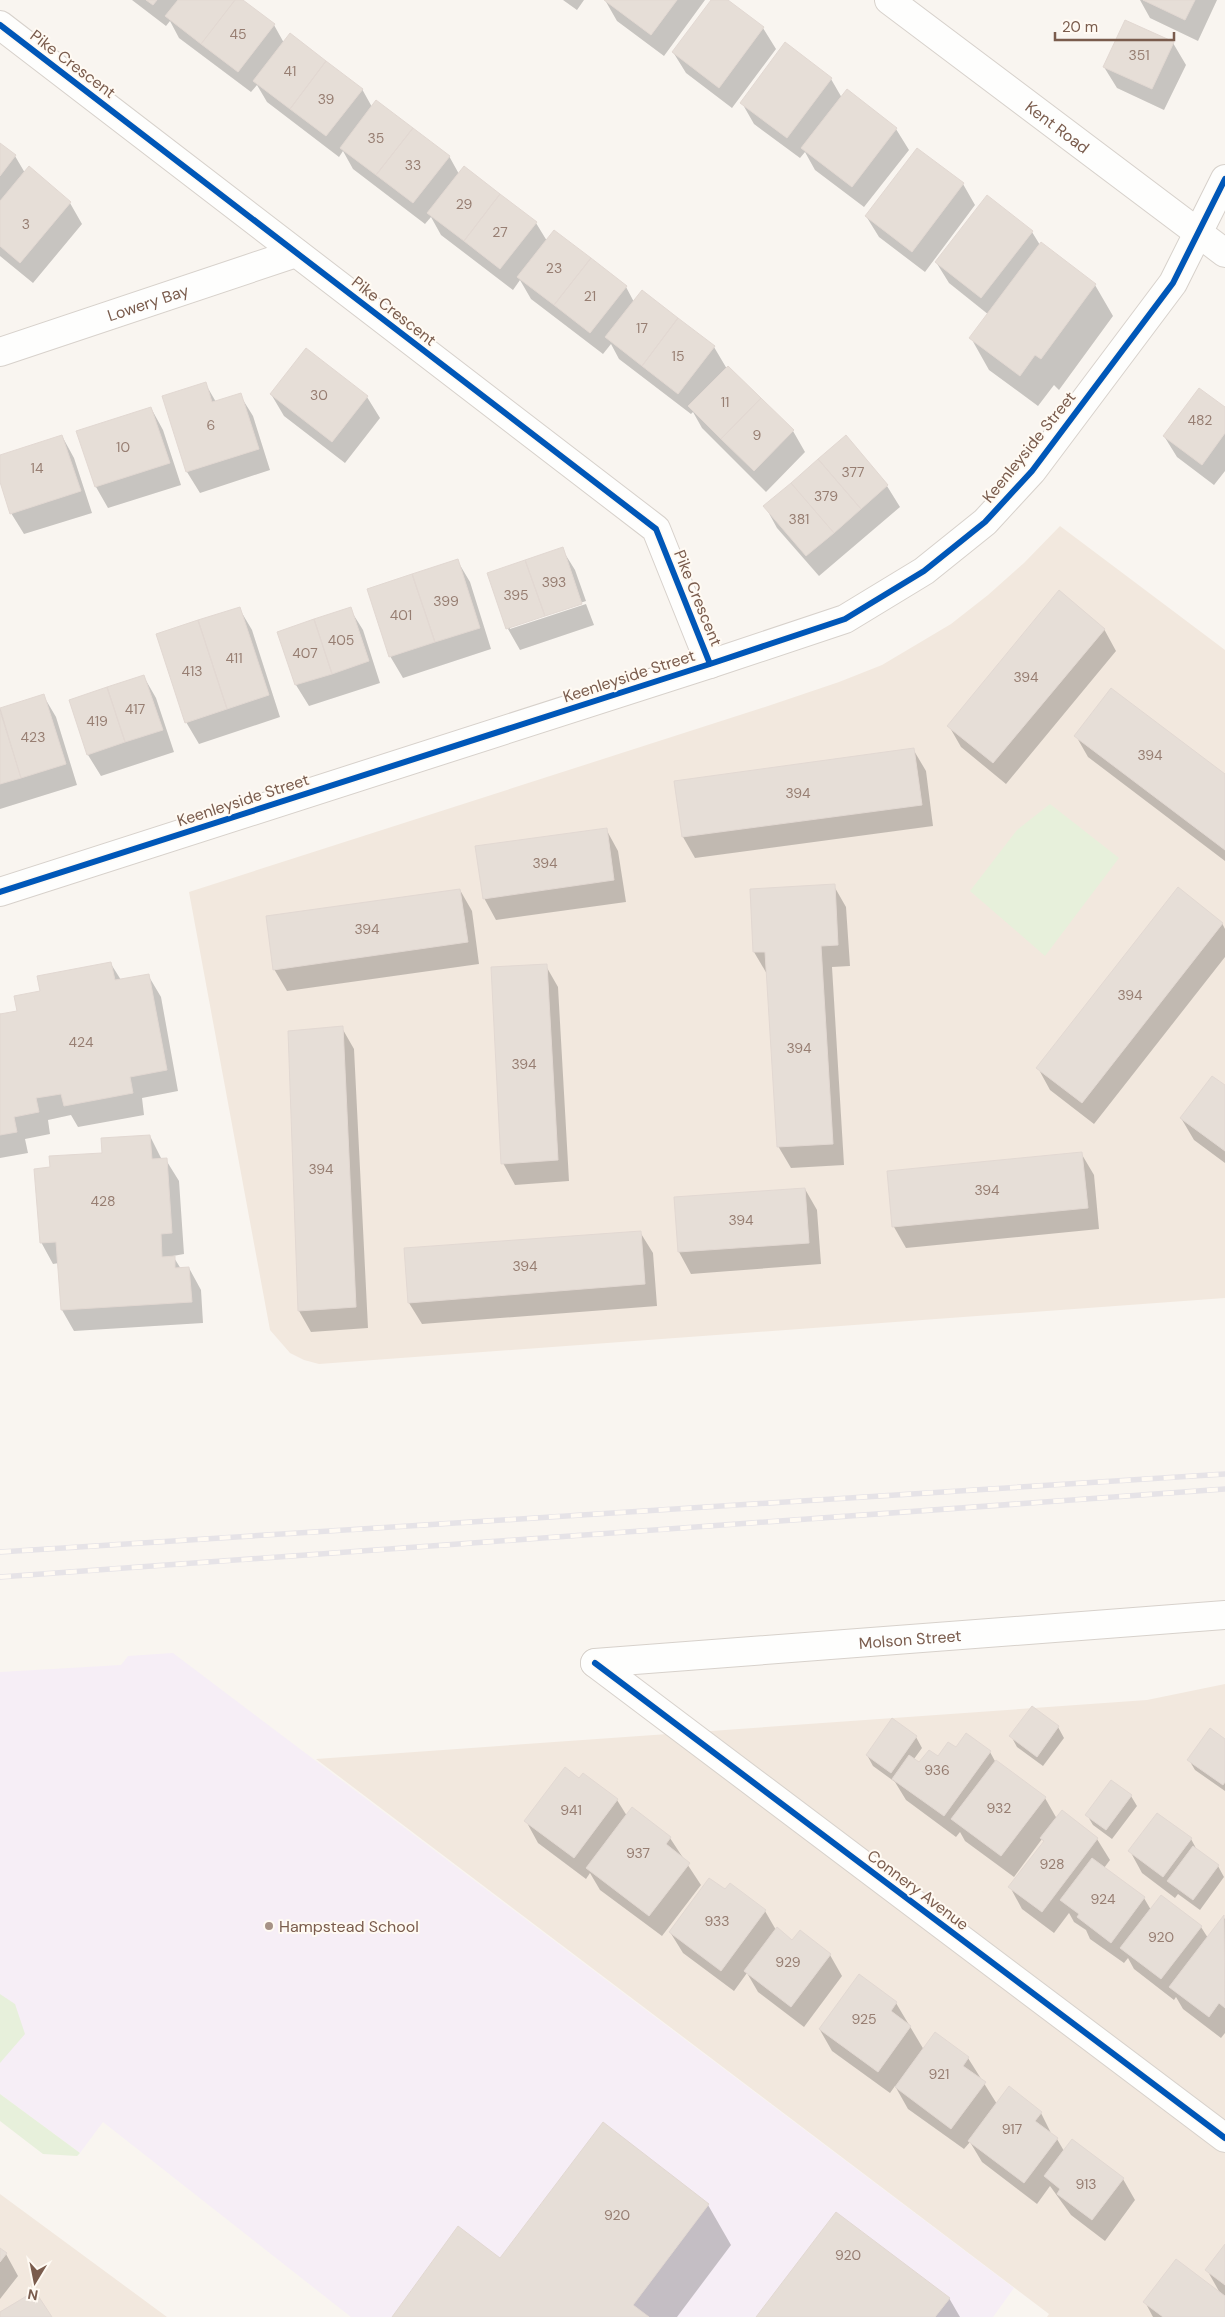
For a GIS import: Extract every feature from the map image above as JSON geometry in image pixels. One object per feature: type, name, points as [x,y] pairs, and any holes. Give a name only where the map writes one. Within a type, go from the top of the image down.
[{"type":"street","name":"Kent Road","points":[[890,0],[1225,254]]},
{"type":"street","name":"Pike Crescent","points":[[0,25],[656,529],[710,664]]},
{"type":"street","name":"Keenleyside Street","points":[[0,892],[845,619],[924,571],[985,522],[1032,471],[1173,283],[1225,179]]},
{"type":"street","name":"Lowery Bay","points":[[0,352],[296,253]]},
{"type":"street","name":"Molson Street","points":[[594,1663],[1225,1615]]},
{"type":"street","name":"Connery Avenue","points":[[594,1663],[1225,2138]]},
{"type":"shaded area","points":[[1060,526],[1225,650],[1225,1298],[319,1364],[304,1360],[290,1353],[270,1330],[189,892],[768,706],[882,665],[951,624],[1024,563]]},
{"type":"shaded area","name":"Hampstead School","points":[[173,1653],[1014,2288],[993,2317],[351,2317],[103,2122],[80,2153],[0,2094],[0,1672],[121,1665],[128,1656]]},
{"type":"shaded area","points":[[1225,1684],[1225,2317],[1047,2317],[1049,2314],[316,1759],[1147,1700]]},
{"type":"shaded area","points":[[0,2194],[167,2317],[0,2317]]},
{"type":"green space","points":[[1050,804],[1119,858],[1045,956],[970,891],[1017,830]]},
{"type":"green space","points":[[0,1994],[15,2004],[25,2034],[0,2063]]},
{"type":"green space","points":[[0,2094],[80,2153],[77,2156],[43,2154],[0,2121]]},
{"type":"building","points":[[146,0],[157,0],[153,5]]},
{"type":"building","points":[[178,0],[235,0],[201,44],[165,16]]},
{"type":"building","points":[[235,0],[243,0],[275,24],[238,72],[201,44]]},
{"type":"building","points":[[604,0],[677,0],[651,35]]},
{"type":"building","points":[[711,0],[728,0],[764,27],[719,88],[672,52]]},
{"type":"building","points":[[1143,0],[1195,0],[1185,20]]},
{"type":"building","points":[[1125,20],[1174,42],[1152,89],[1103,67]]},
{"type":"building","points":[[290,33],[326,61],[290,109],[253,81]]},
{"type":"building","points":[[785,42],[832,78],[787,138],[740,103]]},
{"type":"building","points":[[326,61],[363,89],[326,136],[290,109]]},
{"type":"building","points":[[847,89],[897,128],[852,187],[801,148]]},
{"type":"building","points":[[376,100],[413,128],[376,175],[340,148]]},
{"type":"building","points":[[413,128],[450,156],[413,203],[376,175]]},
{"type":"building","points":[[0,143],[16,155],[0,176]]},
{"type":"building","points":[[917,148],[964,183],[912,252],[865,216]]},
{"type":"building","points":[[29,166],[71,202],[20,263],[0,246],[0,201]]},
{"type":"building","points":[[464,166],[500,194],[464,241],[427,213]]},
{"type":"building","points":[[500,194],[537,222],[500,269],[464,241]]},
{"type":"building","points":[[987,195],[1033,231],[981,298],[935,262]]},
{"type":"building","points":[[554,230],[591,258],[554,305],[517,277]]},
{"type":"building","points":[[1041,242],[1096,284],[1041,359],[1035,355],[1020,376],[969,338]]},
{"type":"building","points":[[591,258],[627,286],[590,333],[554,305]]},
{"type":"building","points":[[642,290],[678,318],[642,366],[605,337]]},
{"type":"building","points":[[678,318],[715,346],[678,394],[642,366]]},
{"type":"building","points":[[306,348],[368,396],[332,442],[270,394]]},
{"type":"building","points":[[728,366],[761,398],[721,439],[688,406]]},
{"type":"building","points":[[206,382],[212,402],[241,393],[259,449],[186,472],[162,396]]},
{"type":"building","points":[[1199,388],[1225,407],[1225,433],[1202,465],[1163,436]]},
{"type":"building","points":[[761,398],[794,430],[754,471],[721,439]]},
{"type":"building","points":[[151,407],[170,463],[95,487],[76,431]]},
{"type":"building","points":[[62,435],[81,491],[10,514],[0,482],[0,455]]},
{"type":"building","points":[[846,435],[888,485],[861,509],[818,459]]},
{"type":"building","points":[[818,459],[861,509],[834,533],[791,483]]},
{"type":"building","points":[[791,483],[834,533],[806,556],[763,506]]},
{"type":"building","points":[[563,547],[582,604],[545,616],[525,560]]},
{"type":"building","points":[[458,559],[480,628],[435,642],[412,574]]},
{"type":"building","points":[[525,560],[545,616],[506,629],[487,573]]},
{"type":"building","points":[[412,574],[435,642],[389,657],[367,589]]},
{"type":"building","points":[[1059,590],[1105,629],[993,763],[947,726]]},
{"type":"building","points":[[240,607],[269,695],[227,709],[198,620]]},
{"type":"building","points":[[351,607],[369,661],[332,674],[314,619]]},
{"type":"building","points":[[314,619],[332,674],[295,685],[277,632]]},
{"type":"building","points":[[198,620],[227,709],[185,723],[156,634]]},
{"type":"building","points":[[144,675],[163,730],[125,742],[107,687]]},
{"type":"building","points":[[107,687],[125,742],[87,755],[69,700]]},
{"type":"building","points":[[1111,688],[1225,774],[1225,850],[1074,736]]},
{"type":"building","points":[[44,694],[66,764],[21,778],[0,708]]},
{"type":"building","points":[[0,711],[21,778],[0,784]]},
{"type":"building","points":[[914,748],[922,805],[682,837],[674,781]]},
{"type":"building","points":[[607,828],[614,880],[483,899],[475,846]]},
{"type":"building","points":[[835,884],[838,945],[821,946],[833,1144],[777,1147],[765,952],[753,952],[750,889]]},
{"type":"building","points":[[1178,887],[1223,923],[1082,1103],[1036,1068]]},
{"type":"building","points":[[460,889],[468,942],[273,970],[266,916]]},
{"type":"building","points":[[111,962],[115,980],[149,974],[167,1070],[130,1077],[133,1093],[64,1106],[61,1094],[36,1098],[39,1112],[14,1117],[17,1132],[0,1135],[0,1014],[17,1011],[14,996],[40,991],[37,976]]},
{"type":"building","points":[[547,964],[558,1160],[501,1164],[491,967]]},
{"type":"building","points":[[343,1026],[356,1307],[298,1311],[288,1031]]},
{"type":"building","points":[[1212,1076],[1225,1085],[1225,1151],[1180,1118]]},
{"type":"building","points":[[150,1135],[152,1159],[167,1158],[172,1233],[161,1234],[162,1257],[175,1256],[175,1268],[189,1267],[192,1302],[61,1310],[56,1242],[40,1243],[34,1169],[50,1167],[49,1156],[102,1153],[101,1138]]},
{"type":"building","points":[[1082,1152],[1088,1208],[892,1227],[887,1171]]},
{"type":"building","points":[[805,1188],[809,1243],[678,1252],[674,1197]]},
{"type":"building","points":[[641,1231],[645,1284],[408,1303],[404,1248]]},
{"type":"building","points":[[1032,1706],[1059,1726],[1037,1757],[1009,1736]]},
{"type":"building","points":[[892,1718],[917,1736],[891,1773],[866,1755]]},
{"type":"building","points":[[1210,1728],[1225,1739],[1225,1782],[1223,1785],[1187,1760]]},
{"type":"building","points":[[966,1733],[991,1751],[944,1816],[892,1779],[909,1755],[919,1762],[929,1750],[938,1756],[948,1742],[956,1747]]},
{"type":"building","points":[[996,1760],[1046,1797],[1001,1856],[951,1819]]},
{"type":"building","points":[[565,1767],[579,1778],[583,1773],[618,1799],[574,1858],[524,1821]]},
{"type":"building","points":[[1111,1780],[1132,1795],[1106,1830],[1085,1815]]},
{"type":"building","points":[[632,1807],[671,1837],[666,1844],[690,1863],[649,1916],[586,1868]]},
{"type":"building","points":[[1062,1810],[1098,1838],[1042,1912],[1008,1887],[1044,1841],[1040,1838]]},
{"type":"building","points":[[1157,1813],[1192,1838],[1163,1877],[1128,1851]]},
{"type":"building","points":[[1193,1846],[1219,1865],[1193,1900],[1167,1881]]},
{"type":"building","points":[[1092,1858],[1145,1897],[1111,1943],[1077,1917],[1079,1914],[1060,1900]]},
{"type":"building","points":[[709,1878],[725,1889],[730,1883],[766,1910],[721,1971],[669,1932]]},
{"type":"building","points":[[1161,1895],[1202,1926],[1161,1979],[1120,1948]]},
{"type":"building","points":[[1224,1915],[1225,2008],[1219,2003],[1209,2017],[1169,1987]]},
{"type":"building","points":[[777,1927],[792,1940],[800,1930],[831,1954],[791,2007],[744,1971]]},
{"type":"building","points":[[859,1974],[897,2002],[891,2011],[911,2026],[878,2072],[819,2029]]},
{"type":"building","points":[[935,2032],[969,2057],[963,2066],[986,2082],[951,2129],[895,2087]]},
{"type":"building","points":[[1009,2086],[1042,2112],[1035,2121],[1058,2138],[1024,2183],[968,2141]]},
{"type":"building","points":[[603,2122],[709,2204],[633,2305],[649,2317],[392,2317],[458,2226],[500,2258]]},
{"type":"building","points":[[1072,2139],[1124,2178],[1092,2220],[1057,2194],[1060,2189],[1044,2176]]},
{"type":"building","points":[[836,2212],[950,2298],[935,2317],[756,2317]]},
{"type":"building","points":[[1225,2244],[1225,2285],[1205,2270]]},
{"type":"building","points":[[0,2248],[7,2253],[0,2262]]},
{"type":"building","points":[[1176,2259],[1225,2296],[1225,2317],[1163,2317],[1143,2302]]},
{"type":"building","points":[[35,2291],[52,2317],[0,2317],[0,2312]]},
{"type":"railway","points":[[0,1552],[1225,1474]]},
{"type":"railway","points":[[0,1577],[1225,1489]]},
{"type":"cycle path","points":[[0,25],[656,529],[710,664]]},
{"type":"cycle path","points":[[0,892],[845,619],[924,571],[985,522],[1032,471],[1173,283],[1225,179]]},
{"type":"cycle path","points":[[595,1663],[1225,2138]]},
{"type":"place","name":"Hampstead School","points":[[269,1926]]}]
